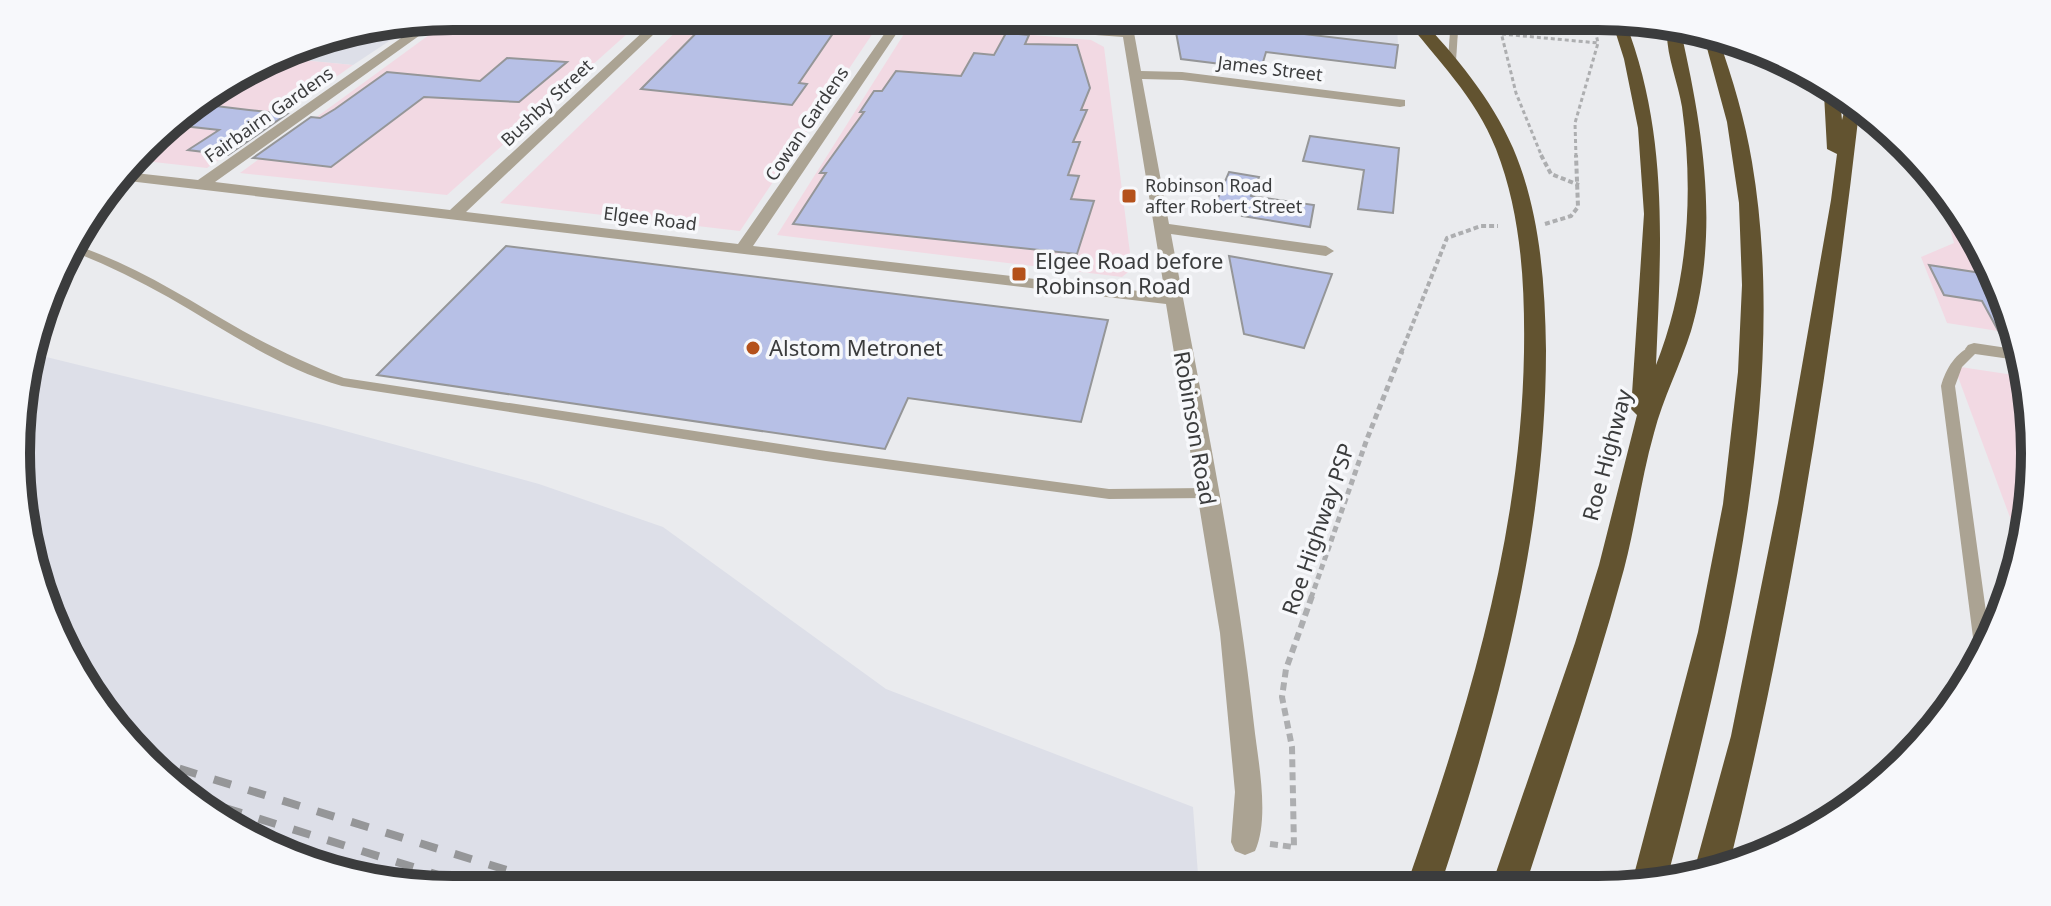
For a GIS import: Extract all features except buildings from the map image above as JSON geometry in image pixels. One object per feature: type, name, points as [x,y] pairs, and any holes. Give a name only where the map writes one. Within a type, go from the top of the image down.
[{"type":"highway","points":[[1423,30],[1452,61],[1503,145],[1520,198],[1534,291],[1537,377],[1534,451],[1509,597],[1471,737],[1427,876]]},
{"type":"highway","points":[[1621,31],[1632,59],[1646,128],[1653,214],[1642,432]]},
{"type":"highway","name":"Roe Highway","points":[[1512,876],[1608,578],[1642,432],[1681,329],[1694,257],[1698,199],[1690,107],[1674,37]]},
{"type":"highway","points":[[1652,872],[1692,730],[1724,587],[1744,451],[1754,278],[1750,211],[1729,89],[1714,46]]},
{"type":"highway","points":[[1833,101],[1840,200]]},
{"type":"highway","points":[[1714,860],[1746,736],[1791,503],[1851,114]]},
{"type":"street","name":"Bushby Street","points":[[453,216],[652,30]]},
{"type":"street","name":"Cowan Gardens","points":[[742,250],[886,30]]},
{"type":"street","points":[[1074,30],[1129,34]]},
{"type":"street","name":"Robinson Road","points":[[1128,30],[1242,707],[1248,792],[1245,842]]},
{"type":"street","name":"Fairbairn Gardens","points":[[200,186],[419,32]]},
{"type":"street","name":"James Street","points":[[1136,75],[1182,76],[1400,103]]},
{"type":"street","name":"Elgee Road","points":[[132,177],[1172,300]]},
{"type":"street","points":[[1161,228],[1326,251]]},
{"type":"street","points":[[1974,349],[2009,354]]},
{"type":"lane","points":[[1452,61],[1454,30]]},
{"type":"lane","points":[[81,252],[135,274],[282,359],[342,382],[810,454],[1109,494],[1206,493]]},
{"type":"lane","points":[[1974,349],[1963,356],[1951,372],[1948,386],[1980,633]]},
{"type":"path","points":[[1501,30],[1516,93],[1545,164],[1551,174],[1579,185]]},
{"type":"path","points":[[1543,224],[1571,216],[1578,207],[1575,123],[1598,43],[1595,30]]},
{"type":"path","points":[[1502,34],[1598,43]]},
{"type":"path","name":"Roe Highway PSP","points":[[1245,842],[1294,847],[1292,747],[1282,697],[1286,669],[1367,439],[1438,256],[1447,238],[1481,226],[1498,226]]},
{"type":"shaded area","points":[[631,30],[447,195],[240,173],[435,31]]},
{"type":"shaded area","points":[[678,30],[875,30],[740,231],[500,203]]},
{"type":"shaded area","points":[[906,30],[974,30],[1091,40],[1104,47],[1132,269],[1122,277],[777,235]]},
{"type":"shaded area","points":[[1270,30],[1397,30],[1398,45]]},
{"type":"shaded area","points":[[400,34],[353,65],[297,60],[344,44]]},
{"type":"shaded area","points":[[297,60],[353,65],[207,168],[147,161],[195,117],[218,101],[291,62]]},
{"type":"shaded area","points":[[1945,210],[1977,266],[2003,332],[1947,323],[1921,257],[1954,243]]},
{"type":"shaded area","points":[[41,356],[323,425],[539,484],[663,527],[886,689],[1193,807],[1198,876],[453,876],[370,868],[291,844],[218,805],[174,771],[117,711],[74,640],[52,589],[34,508],[31,425]]},
{"type":"shaded area","points":[[1954,366],[2014,375],[2021,453],[2014,528]]},
{"type":"railway","points":[[168,765],[526,876]]},
{"type":"railway","points":[[221,807],[440,876]]},
{"type":"place","name":"Robinson Road after Robert Street","points":[[1129,196]]},
{"type":"place","name":"Elgee Road before Robinson Road","points":[[1019,274]]},
{"type":"place","name":"Alstom Metronet","points":[[753,348]]}]
